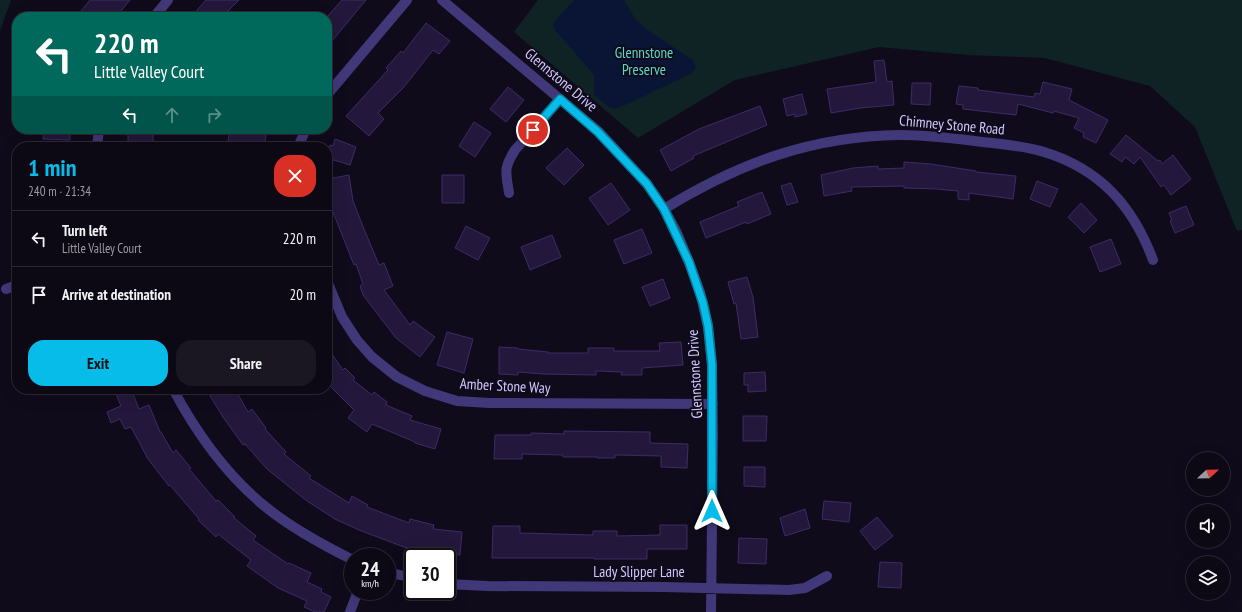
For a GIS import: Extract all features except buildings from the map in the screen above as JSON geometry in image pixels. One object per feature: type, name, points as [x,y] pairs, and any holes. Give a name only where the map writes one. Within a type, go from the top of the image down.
[{"type":"street","points":[[158,12],[168,0]]},
{"type":"street","points":[[332,89],[407,0]]},
{"type":"street","name":"Glennstone Drive","points":[[442,0],[598,132],[647,184],[664,209],[689,262],[700,292],[708,326],[712,365],[711,612]]},
{"type":"street","points":[[509,193],[506,168],[515,150],[560,99]]},
{"type":"street","name":"Chimney Stone Road","points":[[664,209],[727,174],[774,155],[836,140],[900,135],[928,136],[1020,146],[1056,156],[1083,169],[1101,181],[1130,213],[1142,233],[1153,260]]},
{"type":"street","points":[[6,289],[12,287]]},
{"type":"street","name":"Amber Stone Way","points":[[332,293],[342,317],[357,340],[372,357],[397,377],[425,391],[457,401],[489,404],[713,404]]},
{"type":"street","points":[[176,394],[185,411],[215,456],[267,508],[318,542],[344,555]]},
{"type":"street","name":"Lady Slipper Lane","points":[[456,584],[789,590],[805,588],[827,576]]},
{"type":"street","points":[[350,612],[355,600]]},
{"type":"green space","points":[[0,0],[11,0],[0,31]]},
{"type":"green space","name":"Glennstone Preserve","points":[[538,0],[1242,0],[1242,230],[1237,231],[1195,127],[1150,86],[1045,58],[968,55],[879,47],[735,80],[638,138],[514,32]]},
{"type":"water","points":[[574,0],[624,0],[636,20],[649,31],[693,60],[696,67],[692,73],[630,103],[614,109],[607,106],[594,94],[594,75],[555,30],[553,25]]},
{"type":"route","points":[[533,130],[560,99],[598,132],[647,184],[664,209],[677,233],[700,292],[708,326],[712,365],[712,511]]}]
